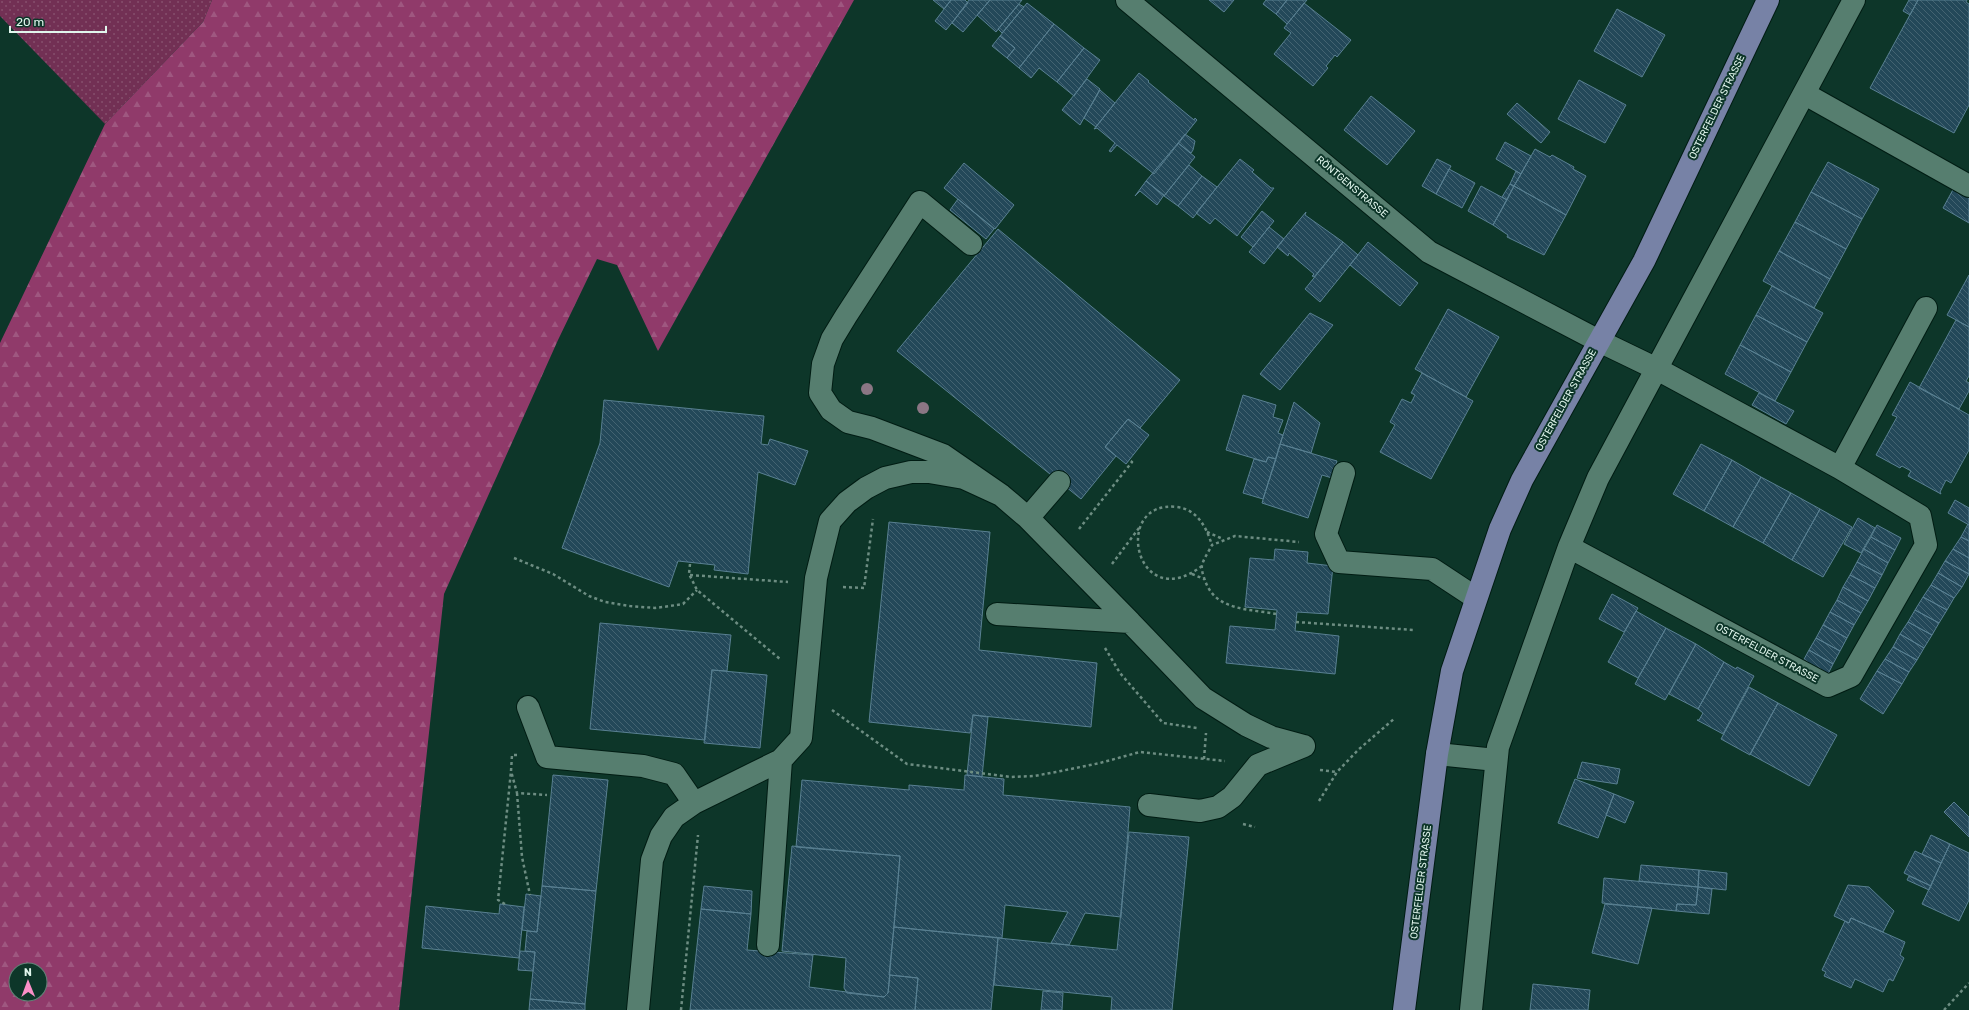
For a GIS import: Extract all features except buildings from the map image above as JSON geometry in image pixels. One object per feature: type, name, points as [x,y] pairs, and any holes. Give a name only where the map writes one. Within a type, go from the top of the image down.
[{"type":"main road","name":"OSTERFELDER STRASSE","points":[[1404,1010],[1437,754],[1452,671],[1500,529],[1522,480],[1644,261],[1768,0]]},
{"type":"street","name":"RÖNTGENSTRASSE","points":[[1127,0],[1429,252],[1599,341]]},
{"type":"street","points":[[1471,1010],[1498,747],[1569,547],[1598,478],[1854,0]]},
{"type":"street","points":[[1805,94],[1969,186]]},
{"type":"street","points":[[971,244],[920,202],[832,339],[823,364],[820,393],[831,410],[848,422],[872,428],[943,455],[1001,495],[1028,518],[1061,551],[1203,698],[1246,725],[1271,737],[1304,746],[1258,765],[1232,797],[1218,807],[1200,811],[1149,805]]},
{"type":"street","points":[[1840,468],[1926,308]]},
{"type":"street","name":"OSTERFELDER STRASSE","points":[[1569,547],[1828,686],[1851,676],[1926,545],[1920,516],[1840,468],[1656,369],[1599,341]]},
{"type":"street","points":[[638,1010],[652,860],[660,836],[674,817],[694,803],[782,760],[801,738],[816,585],[830,521],[847,502],[866,488],[885,478],[911,472],[929,472],[964,478],[1001,495]]},
{"type":"street","points":[[1344,473],[1326,534],[1339,562],[1432,569],[1476,598]]},
{"type":"street","points":[[1028,518],[1059,482]]},
{"type":"street","points":[[997,614],[1130,622]]},
{"type":"street","points":[[528,707],[547,757],[643,766],[674,774],[694,803]]},
{"type":"street","points":[[1437,754],[1496,760]]},
{"type":"street","points":[[768,945],[782,760]]},
{"type":"path","points":[[1061,551],[1132,462],[1129,460]]},
{"type":"path","points":[[1095,587],[1149,515],[1160,509],[1171,507],[1183,508],[1198,517],[1207,532],[1212,545]]},
{"type":"path","points":[[689,574],[864,588],[873,519],[879,515]]},
{"type":"path","points":[[1142,524],[1137,536],[1137,547],[1140,559],[1148,569],[1157,575],[1169,578],[1180,578],[1192,574],[1202,566],[1212,545],[1224,539],[1235,536],[1247,536],[1332,546]]},
{"type":"path","points":[[1207,532],[1224,539]]},
{"type":"path","points":[[514,558],[553,574],[588,596],[605,602],[636,606],[670,606],[683,604],[697,590]]},
{"type":"path","points":[[690,564],[689,574],[697,590],[773,653],[806,684],[818,700],[907,764],[1011,777],[1034,776],[1100,763],[1140,752],[1258,765]]},
{"type":"path","points":[[1202,566],[1204,579],[1208,590],[1216,599],[1226,605],[1276,614]]},
{"type":"path","points":[[1192,574],[1204,579]]},
{"type":"path","points":[[1094,620],[1106,651],[1120,673],[1163,723],[1199,729]]},
{"type":"path","points":[[1296,622],[1414,630]]},
{"type":"path","points":[[1319,801],[1337,772],[1358,750],[1395,718]]},
{"type":"path","points":[[1204,759],[1206,730]]},
{"type":"path","points":[[1313,770],[1337,772]]},
{"type":"path","points":[[505,904],[498,900],[511,771]]},
{"type":"path","points":[[518,793],[522,857],[530,895]]},
{"type":"path","points":[[681,1010],[699,820],[694,803]]},
{"type":"path","points":[[1944,1010],[1969,982]]},
{"type":"shaded area","points":[[0,0],[212,0],[203,22],[105,124],[0,16]]},
{"type":"green space","points":[[212,0],[854,0],[658,351],[617,265],[597,259],[558,340],[444,594],[399,1010],[0,1010],[0,343],[105,124],[203,22]]}]
